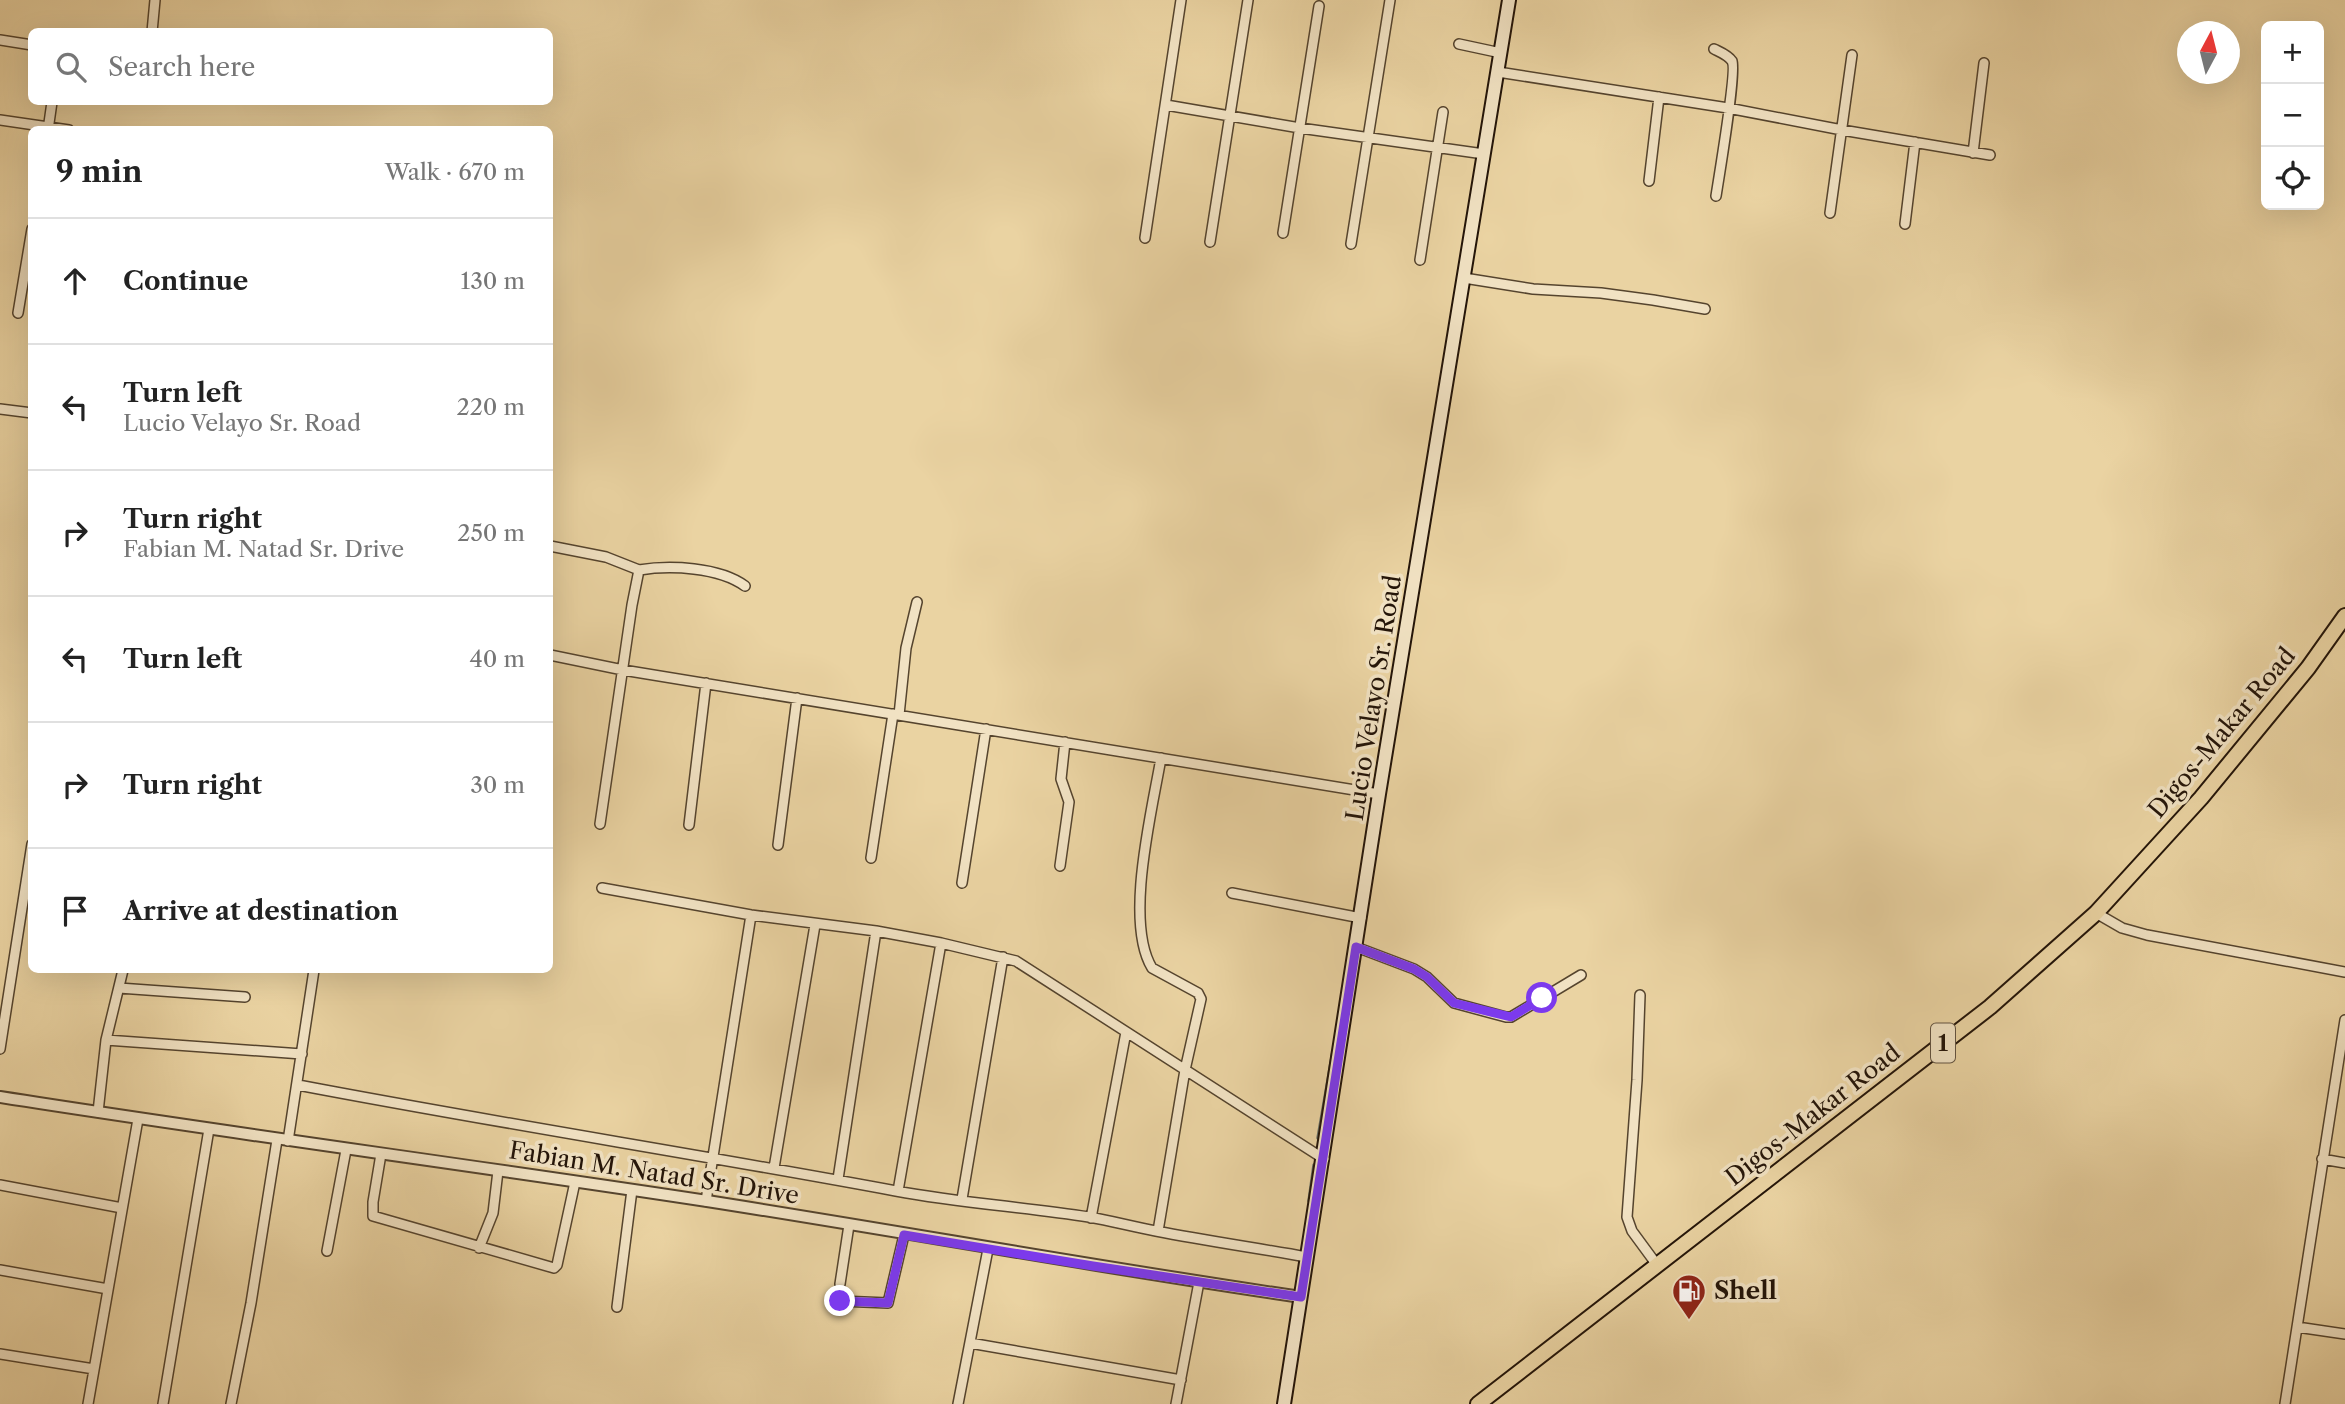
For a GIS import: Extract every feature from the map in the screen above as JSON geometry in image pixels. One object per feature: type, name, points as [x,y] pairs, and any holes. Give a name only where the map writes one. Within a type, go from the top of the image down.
[{"type":"main road","name":"Lucio Velayo Sr. Road","points":[[1284,1404],[1379,794],[1509,0]]},
{"type":"main road","name":"Digos-Makar Road","points":[[1487,1401],[1657,1265],[1990,1007],[2096,913],[2209,788],[2308,668],[2345,616]]},
{"type":"street","points":[[152,28],[155,0]]},
{"type":"street","points":[[1145,238],[1181,0]]},
{"type":"street","points":[[1210,242],[1232,117],[1248,0]]},
{"type":"street","points":[[1351,244],[1390,0]]},
{"type":"street","points":[[1283,233],[1319,6]]},
{"type":"street","points":[[0,40],[28,44]]},
{"type":"street","points":[[1459,44],[1501,52]]},
{"type":"street","points":[[1714,49],[1727,56],[1734,67],[1733,93],[1728,108],[1716,196]]},
{"type":"street","points":[[1830,213],[1852,55]]},
{"type":"street","points":[[1973,153],[1983,63]]},
{"type":"street","points":[[1498,72],[1728,108],[1990,155]]},
{"type":"street","points":[[1649,181],[1659,97]]},
{"type":"street","points":[[48,126],[52,105]]},
{"type":"street","points":[[1166,105],[1484,155]]},
{"type":"street","points":[[1420,260],[1443,112]]},
{"type":"street","points":[[0,120],[36,126]]},
{"type":"street","points":[[1905,224],[1915,142]]},
{"type":"street","points":[[18,313],[28,253]]},
{"type":"street","points":[[1464,278],[1533,289],[1601,293],[1705,309]]},
{"type":"street","points":[[0,409],[28,412]]},
{"type":"street","points":[[553,547],[606,557],[639,570],[675,567],[723,576],[745,586]]},
{"type":"street","points":[[600,824],[639,570]]},
{"type":"street","points":[[871,858],[906,648],[917,602]]},
{"type":"street","points":[[553,656],[623,670],[1379,794]]},
{"type":"street","points":[[689,825],[706,683]]},
{"type":"street","points":[[778,845],[797,698]]},
{"type":"street","points":[[962,883],[986,729]]},
{"type":"street","points":[[1060,866],[1069,802],[1061,779],[1065,742]]},
{"type":"street","points":[[1158,1231],[1200,995],[1152,968],[1141,936],[1143,872],[1161,758]]},
{"type":"street","points":[[0,1049],[28,870]]},
{"type":"street","points":[[602,888],[751,915],[876,931],[1016,961],[1324,1159]]},
{"type":"street","points":[[1231,893],[1361,918]]},
{"type":"street","points":[[2096,913],[2122,928],[2139,933],[2345,972]]},
{"type":"street","points":[[706,1201],[751,915]]},
{"type":"street","points":[[774,1168],[815,925]]},
{"type":"street","points":[[838,1179],[876,931]]},
{"type":"street","points":[[898,1191],[941,943]]},
{"type":"street","points":[[1356,947],[1414,969],[1427,977],[1454,1003],[1508,1017],[1581,975]]},
{"type":"street","points":[[962,1199],[1003,957]]},
{"type":"street","points":[[99,1112],[106,1040],[122,973]]},
{"type":"street","points":[[231,1404],[282,1140],[298,1084],[314,973]]},
{"type":"street","points":[[119,988],[245,997]]},
{"type":"street","points":[[1640,995],[1627,1217],[1632,1231],[1657,1265]]},
{"type":"street","points":[[2285,1404],[2322,1159],[2342,1058],[2345,1020]]},
{"type":"street","points":[[1091,1217],[1126,1032]]},
{"type":"street","points":[[106,1040],[302,1054]]},
{"type":"street","points":[[298,1084],[462,1116],[587,1135],[898,1191],[1091,1217],[1307,1256]]},
{"type":"street","name":"Fabian M. Natad Sr. Drive","points":[[0,1097],[706,1201],[988,1249],[1301,1297]]},
{"type":"street","points":[[88,1404],[138,1119]]},
{"type":"street","points":[[163,1404],[209,1129]]},
{"type":"street","points":[[327,1251],[346,1150]]},
{"type":"street","points":[[380,1154],[373,1216],[479,1248],[556,1267],[575,1182]]},
{"type":"street","points":[[2322,1159],[2345,1163]]},
{"type":"street","points":[[479,1248],[493,1213],[498,1171]]},
{"type":"street","points":[[0,1185],[122,1208]]},
{"type":"street","points":[[617,1307],[632,1190]]},
{"type":"street","points":[[840,1284],[849,1225]]},
{"type":"street","points":[[840,1301],[888,1303],[904,1235]]},
{"type":"street","points":[[958,1404],[988,1249]]},
{"type":"street","points":[[0,1270],[108,1289]]},
{"type":"street","points":[[1176,1404],[1199,1282]]},
{"type":"street","points":[[2297,1326],[2345,1335]]},
{"type":"street","points":[[970,1343],[1181,1380]]},
{"type":"street","points":[[0,1354],[94,1369]]},
{"type":"waterway","points":[[1318,1138],[1333,1051]]},
{"type":"waterway","points":[[1309,1201],[1314,1165]]},
{"type":"place","name":"Shell","points":[[1689,1321]]},
{"type":"route","points":[[840,1301],[888,1303],[904,1235],[1301,1297],[1356,947],[1414,969],[1427,977],[1448,999],[1464,1006],[1511,1017],[1542,998]]}]
